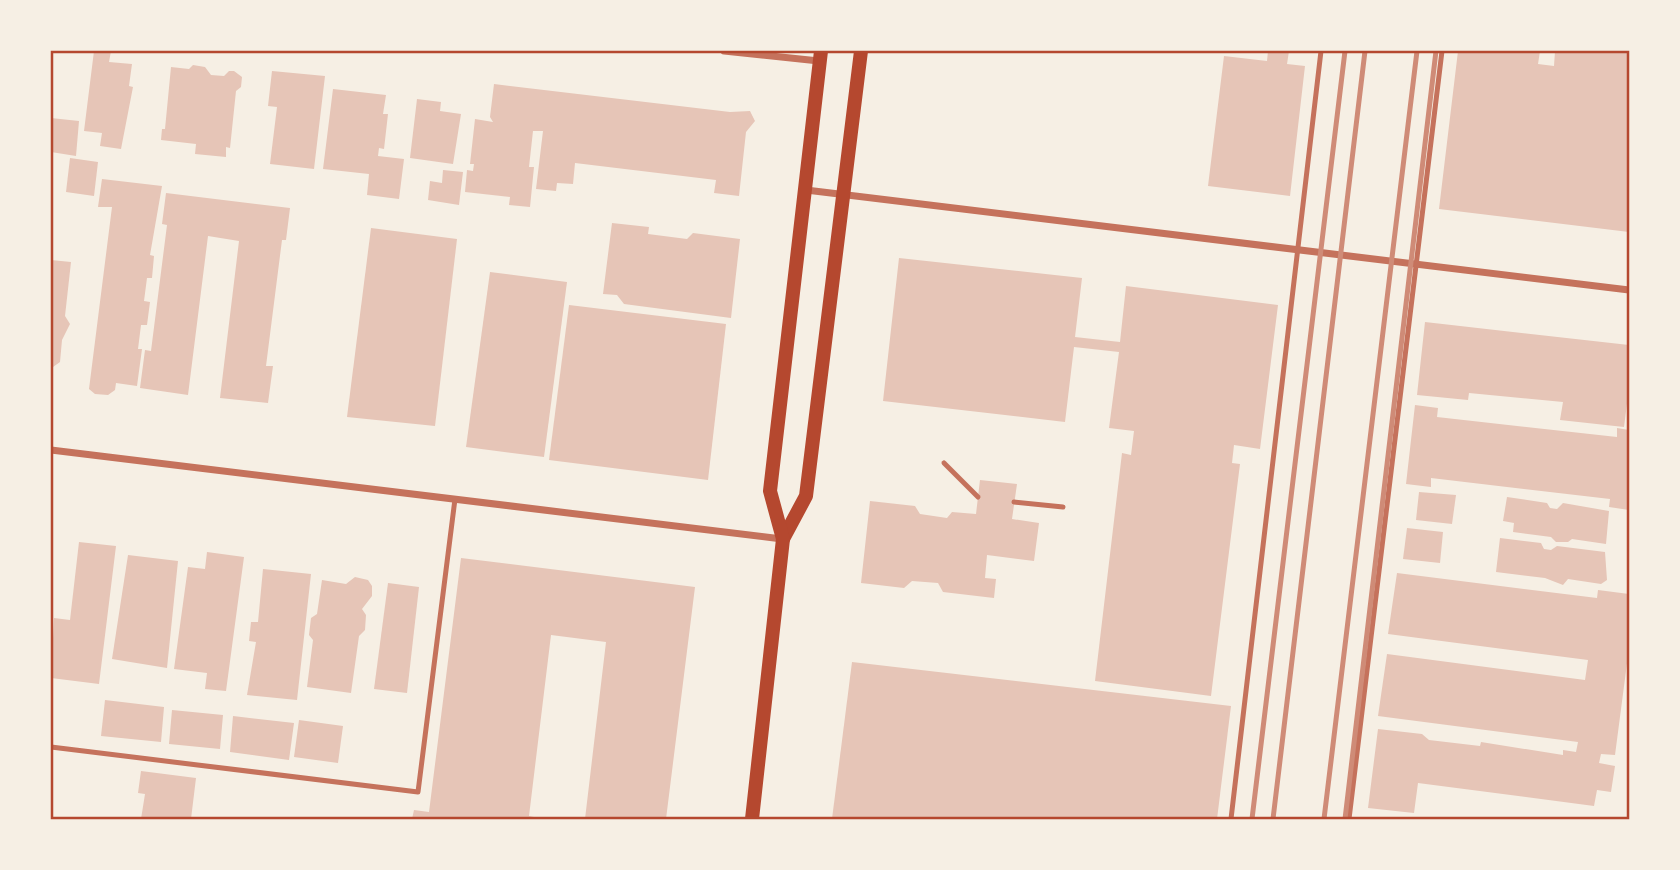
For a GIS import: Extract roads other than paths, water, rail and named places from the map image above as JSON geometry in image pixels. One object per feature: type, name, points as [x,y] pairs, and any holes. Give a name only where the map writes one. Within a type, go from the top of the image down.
[{"type":"main road","points":[[783,539],[806,496],[861,51]]},
{"type":"main road","points":[[752,819],[783,539],[770,491],[821,56]]},
{"type":"street","points":[[724,51],[821,56]]},
{"type":"street","points":[[806,190],[1629,290]]},
{"type":"street","points":[[51,450],[783,539]]},
{"type":"lane","points":[[1231,819],[1321,51]]},
{"type":"lane","points":[[1349,819],[1442,51]]},
{"type":"lane","points":[[944,463],[978,497]]},
{"type":"lane","points":[[51,747],[418,792],[455,499]]},
{"type":"lane","points":[[1014,502],[1063,507]]},
{"type":"railway","points":[[1252,819],[1345,51]]},
{"type":"railway","points":[[1273,819],[1365,51]]},
{"type":"railway","points":[[1324,819],[1417,51]]},
{"type":"railway","points":[[1345,819],[1436,51]]}]
